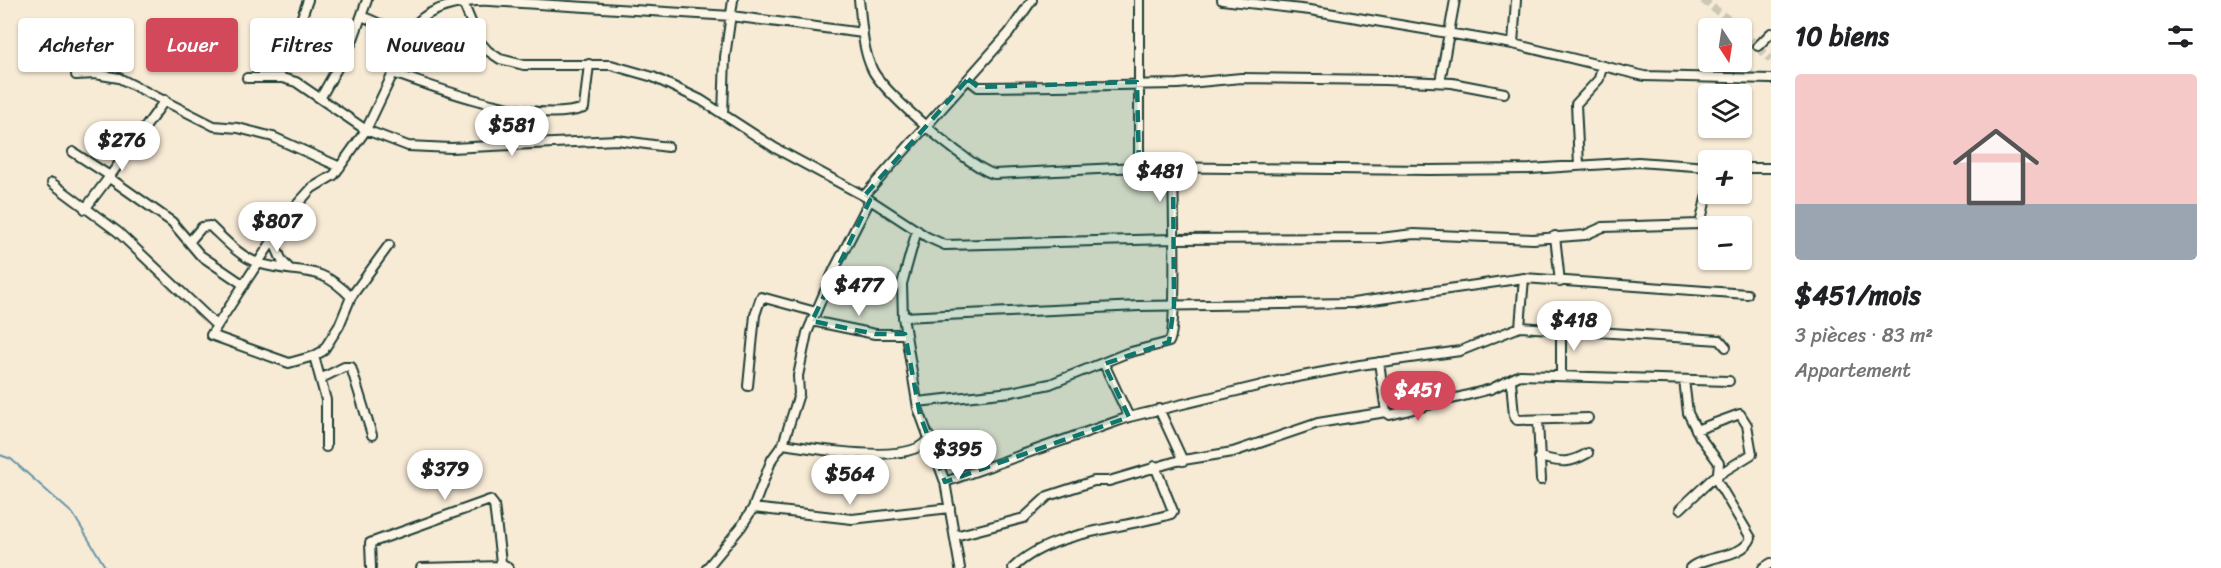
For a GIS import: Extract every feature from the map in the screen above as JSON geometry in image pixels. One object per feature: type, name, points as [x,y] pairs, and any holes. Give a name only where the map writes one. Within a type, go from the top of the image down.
[{"type":"street","points":[[301,18],[308,0]]},
{"type":"street","points":[[321,97],[352,42],[367,0]]},
{"type":"street","points":[[421,18],[464,2],[481,0],[731,16],[863,33]]},
{"type":"street","points":[[723,114],[725,57],[733,0]]},
{"type":"street","points":[[859,0],[868,58],[879,82],[925,124],[980,168],[994,174],[1139,167],[1430,170],[1638,162],[1698,165]]},
{"type":"street","points":[[707,568],[741,527],[753,508],[772,459],[783,444],[799,394],[798,376],[812,321],[867,198],[925,124],[1009,33],[1032,0]]},
{"type":"street","points":[[1139,0],[1137,82],[1139,167]]},
{"type":"street","points":[[1222,0],[1310,10],[1514,44],[1644,76],[1771,79]]},
{"type":"street","points":[[1440,82],[1455,0]]},
{"type":"street","points":[[1514,44],[1516,0]]},
{"type":"street","points":[[464,2],[479,41],[500,59],[524,65],[611,65],[638,71],[677,87],[775,148],[867,198],[934,242],[955,246],[1172,239],[1380,238],[1414,234],[1533,239],[1585,235],[1596,228],[1608,226],[1700,224],[1705,204]]},
{"type":"street","points":[[362,16],[367,18]]},
{"type":"street","points":[[1758,46],[1771,33]]},
{"type":"street","points":[[389,245],[351,297],[339,326],[323,351],[314,356],[294,363],[274,359],[211,335],[305,194],[317,184],[330,180],[366,129],[393,73],[481,102],[526,110],[559,111],[584,108],[589,64]]},
{"type":"street","points":[[1579,165],[1576,104],[1599,79],[1602,66]]},
{"type":"street","points":[[76,75],[95,74],[118,78],[214,126],[238,128],[273,137],[340,166]]},
{"type":"street","points":[[247,78],[282,78],[296,82],[366,129],[390,140],[427,149],[617,140],[668,147]]},
{"type":"street","points":[[968,79],[978,87],[1137,82],[1178,84],[1258,78],[1440,82],[1504,93]]},
{"type":"street","points":[[86,209],[165,100]]},
{"type":"street","points":[[73,152],[110,176],[113,183],[166,218],[190,241],[200,255],[244,285]]},
{"type":"street","points":[[917,402],[1033,388],[1065,380],[1127,353],[1169,342],[1173,336],[1174,306],[1173,168]]},
{"type":"street","points":[[1752,168],[1771,168]]},
{"type":"street","points":[[52,183],[127,241],[217,326]]},
{"type":"street","points":[[190,241],[202,227],[210,226],[241,253],[258,263],[329,276],[351,297]]},
{"type":"street","points":[[917,231],[902,284],[905,334],[917,402],[945,482],[960,568]]},
{"type":"street","points":[[1555,236],[1560,282]]},
{"type":"street","points":[[273,240],[282,261],[290,269]]},
{"type":"street","points":[[903,317],[1174,306],[1363,302],[1524,278],[1748,294]]},
{"type":"street","points":[[1520,327],[1524,278]]},
{"type":"street","points":[[748,386],[755,315],[761,297],[816,312]]},
{"type":"street","points":[[812,321],[875,334],[905,334]]},
{"type":"street","points":[[945,482],[1129,417],[1287,379],[1379,362],[1460,351],[1520,327],[1703,338],[1720,340],[1726,347]]},
{"type":"street","points":[[1561,330],[1561,375]]},
{"type":"street","points":[[314,356],[326,400],[326,447]]},
{"type":"street","points":[[1379,362],[1386,412]]},
{"type":"street","points":[[1104,364],[1129,417]]},
{"type":"street","points":[[321,378],[344,367],[351,367],[372,435]]},
{"type":"street","points":[[955,536],[1024,518],[1033,512],[1041,500],[1054,494],[1155,466],[1233,452],[1318,423],[1386,412],[1390,415],[1418,409],[1511,381],[1520,375],[1729,381]]},
{"type":"street","points":[[1684,380],[1688,413],[1696,430],[1719,463],[1718,483],[1751,538],[1744,548],[1700,562],[1690,568]]},
{"type":"street","points":[[1511,381],[1516,419],[1538,421],[1588,418]]},
{"type":"street","points":[[1159,409],[1183,461]]},
{"type":"street","points":[[1680,509],[1717,475],[1752,454],[1744,417],[1738,414],[1696,430]]},
{"type":"street","points":[[1538,421],[1541,480]]},
{"type":"street","points":[[783,444],[886,454],[918,449],[927,443],[929,436]]},
{"type":"street","points":[[1539,457],[1550,461],[1569,462],[1588,453]]},
{"type":"street","points":[[1013,568],[1029,556],[1079,535],[1171,514],[1173,511],[1155,466]]},
{"type":"street","points":[[371,568],[370,543],[489,500],[494,505],[505,567],[421,568]]},
{"type":"street","points":[[753,508],[852,519],[950,508]]},
{"type":"street","points":[[1763,568],[1771,563]]},
{"type":"highlighted area","points":[[968,79],[978,87],[1137,82],[1139,167],[1173,168],[1174,306],[1169,342],[1104,364],[1129,417],[945,482],[920,415],[905,334],[875,334],[812,321],[870,200],[864,196]]},
{"type":"waterway","points":[[0,455],[11,459],[73,514],[106,568]]},
{"type":"tunnel","points":[[1703,0],[1726,18]]},
{"type":"tunnel","points":[[1752,41],[1771,60]]}]
